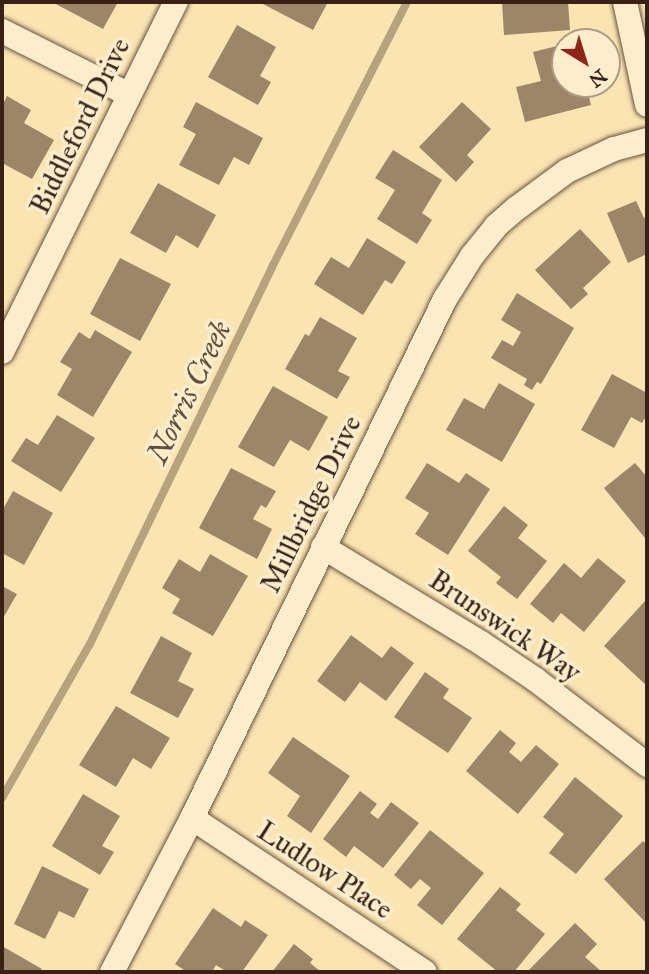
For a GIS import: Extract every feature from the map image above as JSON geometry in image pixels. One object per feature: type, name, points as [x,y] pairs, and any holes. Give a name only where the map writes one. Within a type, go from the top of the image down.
[{"type":"street","name":"Biddleford Drive","points":[[2,352],[176,2]]},
{"type":"street","points":[[625,2],[647,104]]},
{"type":"street","points":[[2,31],[128,94]]},
{"type":"street","name":"Millbridge Drive","points":[[112,972],[192,818],[446,299],[472,256],[506,217],[559,177],[589,159],[647,141]]},
{"type":"street","name":"Brunswick Way","points":[[323,547],[481,643],[536,680],[647,765]]},
{"type":"street","name":"Ludlow Place","points":[[192,818],[425,972]]},
{"type":"building","points":[[52,2],[118,2],[103,29]]},
{"type":"building","points":[[259,2],[328,2],[313,30]]},
{"type":"building","points":[[502,2],[568,2],[570,28],[504,35]]},
{"type":"building","points":[[237,25],[276,47],[260,76],[271,82],[258,105],[208,77]]},
{"type":"building","points":[[551,48],[551,98],[589,98],[591,105],[525,122],[516,87],[541,81],[533,52]]},
{"type":"building","points":[[7,96],[31,110],[24,123],[54,140],[32,179],[2,163],[2,106]]},
{"type":"building","points":[[196,102],[263,138],[249,165],[234,157],[219,185],[179,165],[196,134],[183,127]]},
{"type":"building","points":[[462,102],[491,129],[467,155],[474,162],[456,182],[419,147]]},
{"type":"building","points":[[393,150],[442,180],[422,213],[432,220],[417,244],[377,219],[395,190],[375,178]]},
{"type":"building","points":[[158,183],[216,215],[198,248],[176,235],[166,253],[130,233]]},
{"type":"building","points":[[636,201],[644,218],[647,216],[647,254],[628,263],[607,213]]},
{"type":"building","points":[[580,229],[611,262],[583,288],[588,294],[571,309],[535,270]]},
{"type":"building","points":[[367,238],[406,262],[392,284],[385,280],[363,315],[314,284],[331,257],[349,268]]},
{"type":"building","points":[[120,258],[171,284],[140,341],[90,314]]},
{"type":"building","points":[[517,293],[574,328],[541,384],[537,382],[532,390],[524,385],[527,379],[491,358],[502,340],[513,346],[521,332],[501,320]]},
{"type":"building","points":[[320,317],[357,338],[338,371],[350,377],[337,399],[285,369],[305,334],[309,336]]},
{"type":"building","points":[[95,330],[132,352],[93,417],[57,395],[72,369],[60,362],[79,332],[90,339]]},
{"type":"building","points":[[612,374],[647,393],[647,415],[642,423],[631,417],[614,448],[581,430]]},
{"type":"building","points":[[499,383],[535,404],[502,462],[446,430],[464,398],[484,409]]},
{"type":"building","points":[[273,386],[328,417],[309,451],[290,440],[274,467],[238,447]]},
{"type":"building","points":[[57,415],[95,438],[61,492],[11,461],[26,438],[38,445]]},
{"type":"building","points":[[427,463],[459,483],[466,473],[490,489],[448,555],[415,534],[429,513],[405,498]]},
{"type":"building","points":[[635,463],[647,477],[645,538],[604,488]]},
{"type":"building","points":[[231,468],[276,491],[266,508],[261,505],[253,519],[272,529],[257,559],[199,528]]},
{"type":"building","points":[[13,491],[53,513],[24,565],[2,553],[2,511]]},
{"type":"building","points":[[504,506],[528,525],[518,538],[547,561],[517,599],[496,583],[501,577],[468,551]]},
{"type":"building","points":[[210,554],[248,576],[213,636],[172,613],[180,599],[162,588],[179,559],[200,572]]},
{"type":"building","points":[[598,558],[626,581],[584,632],[561,613],[553,623],[530,604],[564,563],[581,578]]},
{"type":"building","points":[[2,586],[17,594],[2,620]]},
{"type":"building","points":[[645,601],[647,603],[647,686],[604,646]]},
{"type":"building","points":[[351,635],[382,658],[391,646],[414,663],[386,701],[360,682],[345,702],[317,681]]},
{"type":"building","points":[[161,636],[192,653],[178,681],[194,689],[178,718],[130,693]]},
{"type":"building","points":[[425,672],[449,689],[443,698],[472,718],[448,753],[394,717]]},
{"type":"building","points":[[116,706],[170,738],[151,769],[133,758],[116,787],[79,765]]},
{"type":"building","points":[[500,730],[516,743],[509,752],[521,762],[536,745],[559,764],[518,814],[466,771]]},
{"type":"building","points":[[293,737],[350,776],[311,833],[287,816],[300,796],[268,773]]},
{"type":"building","points":[[575,777],[623,816],[576,874],[549,853],[564,834],[543,817]]},
{"type":"building","points":[[360,791],[377,804],[370,813],[378,819],[391,802],[419,823],[383,868],[354,846],[346,857],[323,839]]},
{"type":"building","points":[[83,794],[120,816],[102,846],[114,852],[100,875],[52,846]]},
{"type":"building","points":[[430,830],[484,873],[442,925],[417,905],[431,888],[420,879],[411,889],[394,875]]},
{"type":"building","points":[[643,841],[647,845],[647,924],[604,879]]},
{"type":"building","points":[[42,866],[89,889],[74,918],[59,911],[45,939],[14,924]]},
{"type":"building","points":[[500,887],[521,904],[516,910],[545,934],[514,972],[498,972],[457,939]]},
{"type":"building","points":[[213,908],[241,927],[245,920],[268,935],[242,972],[227,972],[216,965],[212,972],[187,972],[175,964]]},
{"type":"building","points":[[575,923],[597,944],[585,957],[602,972],[527,972]]},
{"type":"building","points":[[294,944],[313,959],[310,963],[321,972],[272,972]]},
{"type":"building","points":[[2,946],[42,969],[40,972],[2,972]]},
{"type":"waterway","name":"Norris Creek","points":[[2,798],[90,644],[272,267],[407,2]]}]
